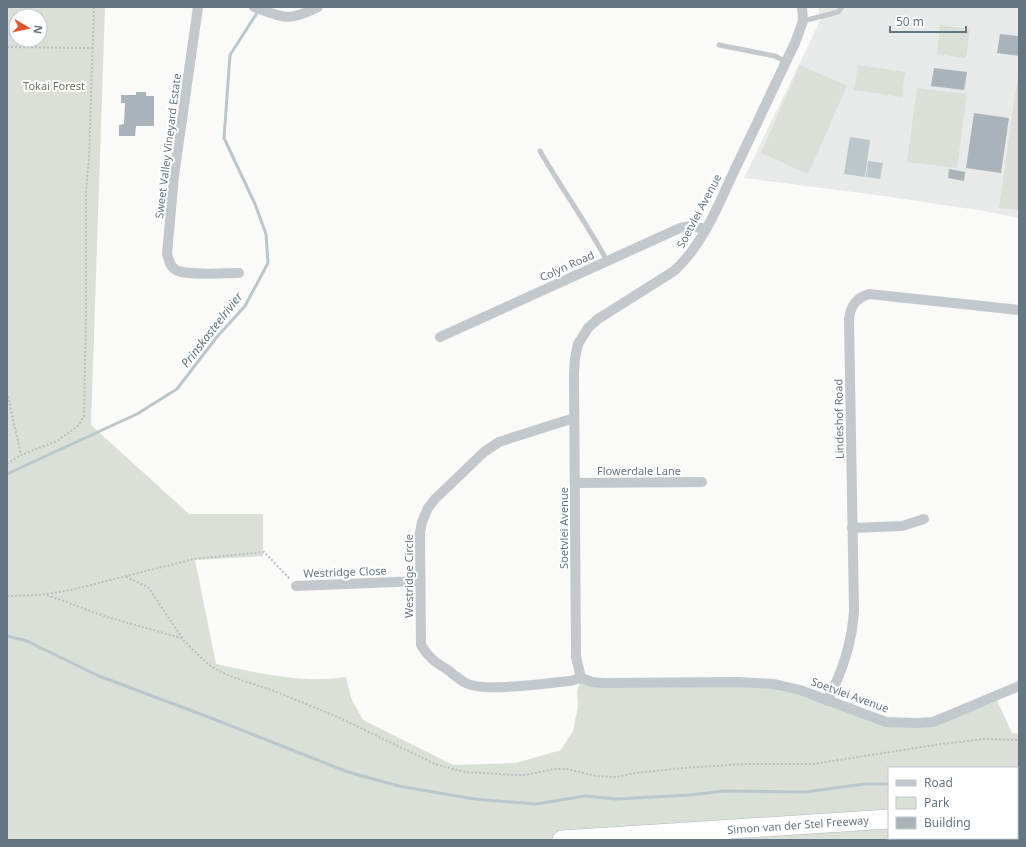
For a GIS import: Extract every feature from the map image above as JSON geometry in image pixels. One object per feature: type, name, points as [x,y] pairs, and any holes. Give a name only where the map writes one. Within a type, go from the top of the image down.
[{"type":"highway","name":"Simon van der Stel Freeway","points":[[562,840],[888,819]]},
{"type":"highway","points":[[999,840],[1019,839]]},
{"type":"street","name":"Sweet Valley Vineyard Estate","points":[[198,7],[174,176],[167,254],[172,267],[182,272],[239,273]]},
{"type":"street","points":[[254,7],[279,16],[291,17],[299,16],[318,7]]},
{"type":"street","name":"Soetvlei Avenue","points":[[802,7],[803,21],[795,43],[706,229],[692,252],[674,271],[598,319],[583,334],[578,344],[575,358],[574,418],[576,483],[576,657],[581,678],[592,682],[603,683],[761,682],[788,687],[886,722],[916,723],[932,722],[1019,686]]},
{"type":"street","name":"Colyn Road","points":[[440,337],[680,228],[690,226],[706,229]]},
{"type":"street","name":"Lindeshof Road","points":[[827,701],[852,635],[854,611],[849,320],[851,307],[856,300],[869,294],[1018,312]]},
{"type":"street","name":"Westridge Circle","points":[[574,418],[499,442],[492,446],[435,499],[428,508],[422,522],[420,533],[421,645],[431,660],[468,684],[485,687],[497,687],[570,681],[581,678]]},
{"type":"street","name":"Flowerdale Lane","points":[[576,483],[702,482]]},
{"type":"street","points":[[852,528],[902,526],[924,519]]},
{"type":"street","name":"Westridge Close","points":[[296,586],[420,581]]},
{"type":"lane","points":[[803,21],[842,7]]},
{"type":"lane","points":[[719,45],[775,56],[786,62]]},
{"type":"lane","points":[[540,151],[555,178],[578,210],[607,261]]},
{"type":"path","points":[[7,464],[21,455],[56,441],[78,426],[84,416],[86,190],[89,158],[94,7]]},
{"type":"path","points":[[7,47],[93,48]]},
{"type":"path","points":[[7,392],[21,455]]},
{"type":"path","points":[[7,596],[46,594],[126,577],[194,559],[264,552],[296,586]]},
{"type":"path","points":[[126,577],[148,587],[182,638],[209,665],[221,672],[277,692],[340,718],[435,764],[465,772],[526,775],[554,769],[566,769],[596,776],[616,777],[636,773],[683,768],[744,764],[813,764],[984,739],[1019,740]]},
{"type":"path","points":[[46,594],[104,616],[182,638]]},
{"type":"shaded area","points":[[818,7],[1019,7],[1019,218],[984,211],[884,196],[744,178],[821,19]]},
{"type":"shaded area","points":[[850,137],[870,140],[865,177],[844,174]]},
{"type":"shaded area","points":[[868,161],[883,163],[880,179],[866,177]]},
{"type":"green space","name":"Tokai Forest","points":[[7,7],[105,7],[91,425],[189,514],[263,514],[263,556],[195,560],[216,664],[264,674],[297,678],[330,679],[346,677],[351,698],[363,720],[453,765],[516,763],[561,750],[573,731],[578,707],[577,691],[581,678],[761,682],[886,722],[916,723],[995,696],[1012,733],[1019,734],[1019,840],[7,840]]},
{"type":"green space","points":[[940,25],[970,29],[966,58],[937,54]]},
{"type":"green space","points":[[800,65],[847,86],[808,174],[761,153]]},
{"type":"green space","points":[[858,65],[905,72],[902,97],[854,90]]},
{"type":"green space","points":[[1019,68],[1019,210],[999,208]]},
{"type":"green space","points":[[917,88],[967,94],[957,168],[907,162]]},
{"type":"building","points":[[1000,34],[1019,36],[1019,56],[997,53]]},
{"type":"building","points":[[934,68],[967,72],[964,90],[931,86]]},
{"type":"building","points":[[136,92],[146,92],[146,96],[154,96],[154,126],[136,126],[135,136],[119,136],[119,125],[124,124],[125,103],[121,103],[121,95],[136,95]]},
{"type":"building","points":[[974,113],[1009,118],[1001,173],[966,168]]},
{"type":"building","points":[[949,169],[965,172],[964,181],[948,178]]},
{"type":"waterway","name":"Prinskasteelrivier","points":[[7,474],[137,414],[177,389],[216,338],[245,306],[268,263],[266,234],[255,204],[224,138],[230,55],[257,13]]},
{"type":"waterway","points":[[7,636],[27,641],[99,676],[348,772],[399,786],[474,799],[536,804],[585,796],[616,799],[690,795],[724,791],[806,792],[864,784],[888,784]]}]
